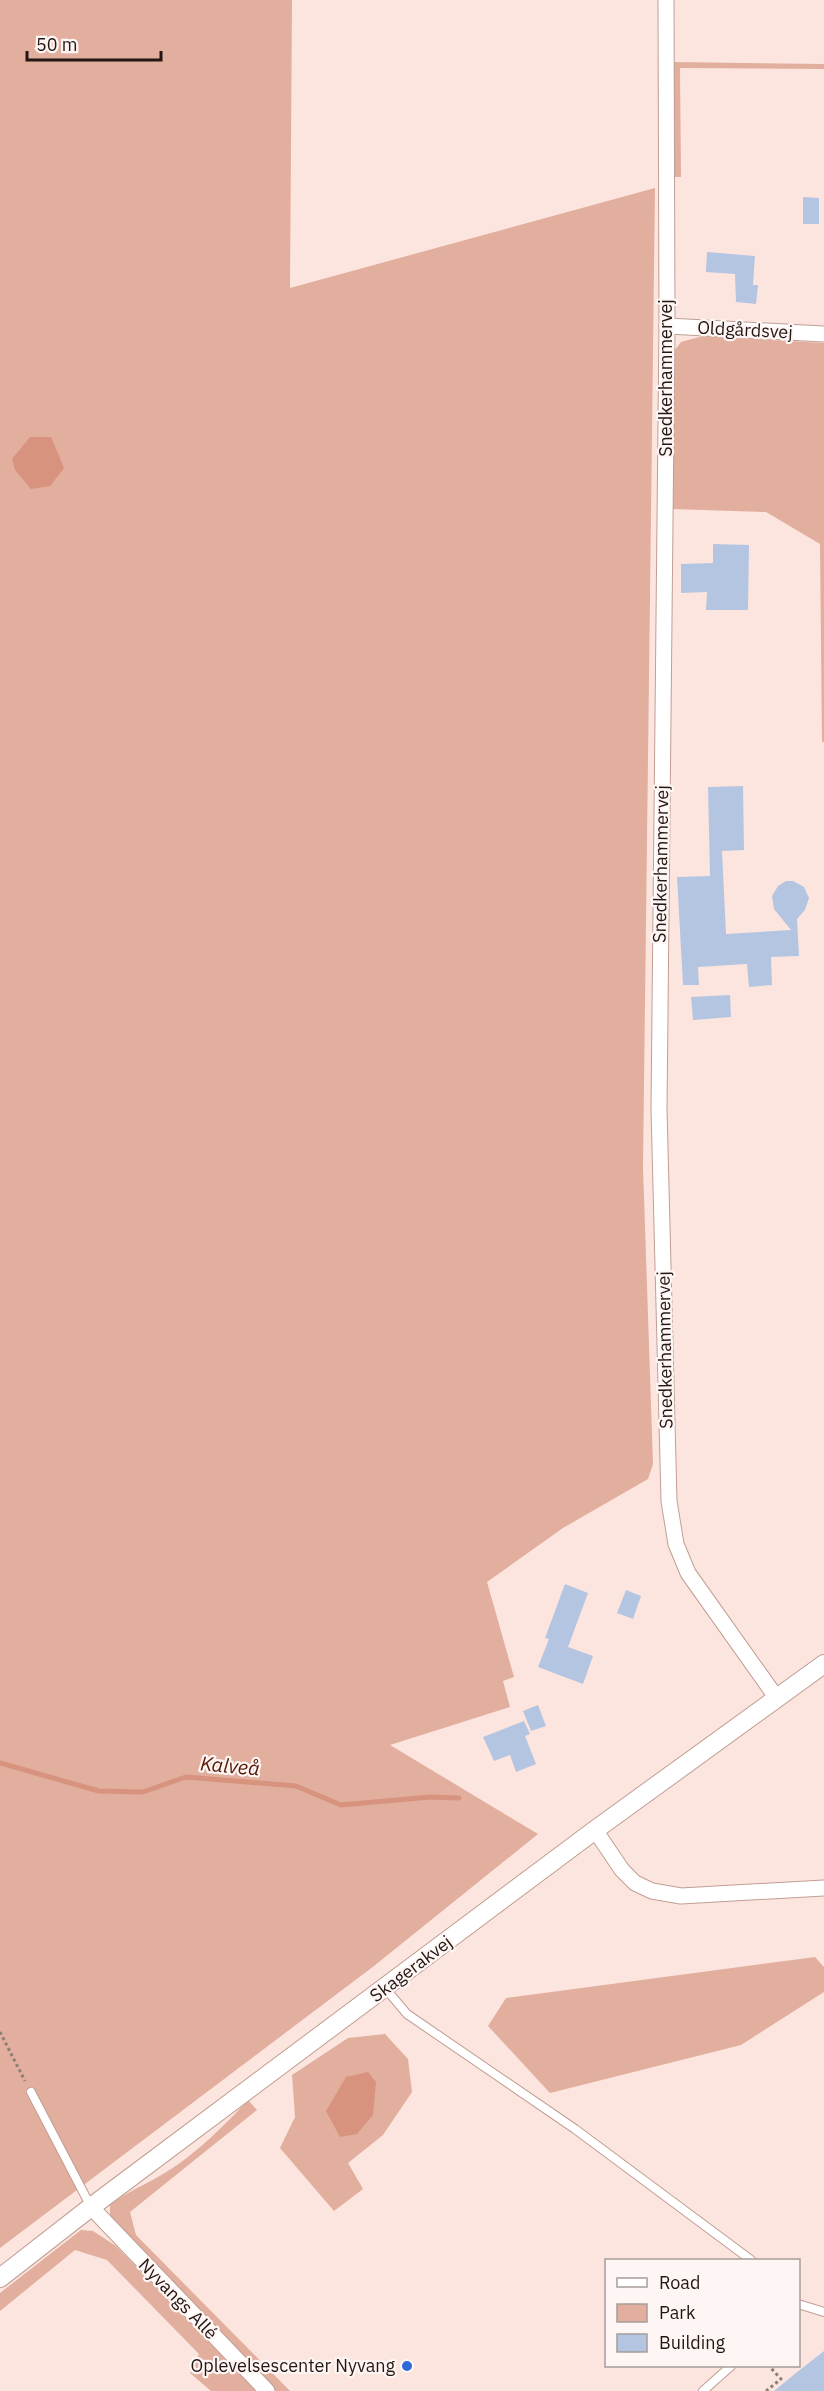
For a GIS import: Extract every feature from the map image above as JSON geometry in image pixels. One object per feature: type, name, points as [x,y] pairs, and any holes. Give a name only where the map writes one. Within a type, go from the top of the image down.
[{"type":"street","name":"Snedkerhammervej","points":[[666,0],[667,326],[659,1109],[669,1501],[676,1544],[688,1573],[776,1697]]},
{"type":"street","name":"Oldgårdsvej","points":[[667,326],[824,334]]},
{"type":"street","name":"Skagerakvej","points":[[0,2278],[91,2207],[595,1830],[824,1664]]},
{"type":"street","points":[[595,1830],[622,1870],[635,1882],[652,1891],[681,1896],[824,1888]]},
{"type":"street","name":"Nyvangs Allé","points":[[91,2207],[267,2391]]},
{"type":"lane","points":[[386,1988],[406,2014],[575,2129],[750,2259]]},
{"type":"lane","points":[[31,2092],[91,2207]]},
{"type":"lane","points":[[800,2305],[824,2312]]},
{"type":"lane","points":[[703,2391],[730,2367]]},
{"type":"path","points":[[0,2032],[31,2092]]},
{"type":"path","points":[[766,2391],[781,2379],[770,2367]]},
{"type":"green space","points":[[0,0],[292,0],[290,288],[655,188],[643,1167],[653,1464],[648,1479],[563,1528],[487,1582],[514,1677],[503,1681],[510,1707],[390,1745],[538,1834],[374,1966],[0,2248]]},
{"type":"green space","points":[[674,62],[824,64],[824,69],[680,68],[681,177],[673,177]]},
{"type":"green space","points":[[703,336],[824,343],[824,742],[822,742],[820,544],[766,512],[673,509],[674,351],[681,342]]},
{"type":"green space","points":[[815,1957],[824,1967],[824,1992],[741,2045],[550,2093],[488,2026],[506,1998]]},
{"type":"green space","points":[[385,2034],[408,2059],[412,2092],[383,2135],[348,2163],[363,2189],[334,2211],[280,2148],[295,2117],[292,2075],[348,2038]]},
{"type":"green space","points":[[248,2100],[257,2110],[130,2212],[136,2235],[290,2391],[276,2391],[138,2253],[110,2216],[110,2205],[163,2174],[197,2150]]},
{"type":"green space","points":[[81,2230],[93,2231],[116,2246],[256,2391],[211,2391],[190,2373],[199,2354],[107,2260],[75,2250],[0,2311],[0,2293]]},
{"type":"shaded area","points":[[30,437],[51,437],[64,468],[50,486],[31,489],[15,470],[12,459]]},
{"type":"shaded area","points":[[368,2072],[376,2082],[373,2115],[357,2134],[340,2137],[326,2111],[346,2077]]},
{"type":"building","points":[[803,197],[819,198],[819,224],[803,224]]},
{"type":"building","points":[[707,252],[755,256],[753,285],[758,285],[756,304],[736,302],[735,274],[706,272]]},
{"type":"building","points":[[713,544],[749,545],[748,610],[706,610],[707,592],[681,593],[681,564],[713,563]]},
{"type":"building","points":[[743,786],[744,850],[722,851],[726,934],[791,930],[774,909],[772,896],[778,886],[786,881],[793,881],[804,887],[809,898],[805,910],[797,919],[799,956],[771,957],[772,985],[749,987],[747,964],[698,967],[699,985],[683,985],[677,877],[710,876],[708,787]]},
{"type":"building","points":[[730,995],[731,1017],[693,1020],[691,997]]},
{"type":"building","points":[[565,1584],[588,1593],[568,1647],[593,1656],[583,1684],[538,1667],[549,1639],[545,1638]]},
{"type":"building","points":[[626,1590],[641,1596],[633,1619],[617,1613]]},
{"type":"building","points":[[538,1705],[546,1726],[531,1731],[523,1711]]},
{"type":"building","points":[[524,1721],[530,1734],[525,1736],[536,1764],[516,1772],[510,1755],[494,1761],[483,1737]]},
{"type":"building","points":[[824,2351],[824,2391],[774,2391],[796,2373]]},
{"type":"waterway","name":"Kalveå","points":[[0,1763],[99,1791],[143,1792],[186,1777],[296,1786],[341,1805],[430,1797],[459,1798]]},
{"type":"place","name":"Oplevelsescenter Nyvang","points":[[407,2366]]}]
